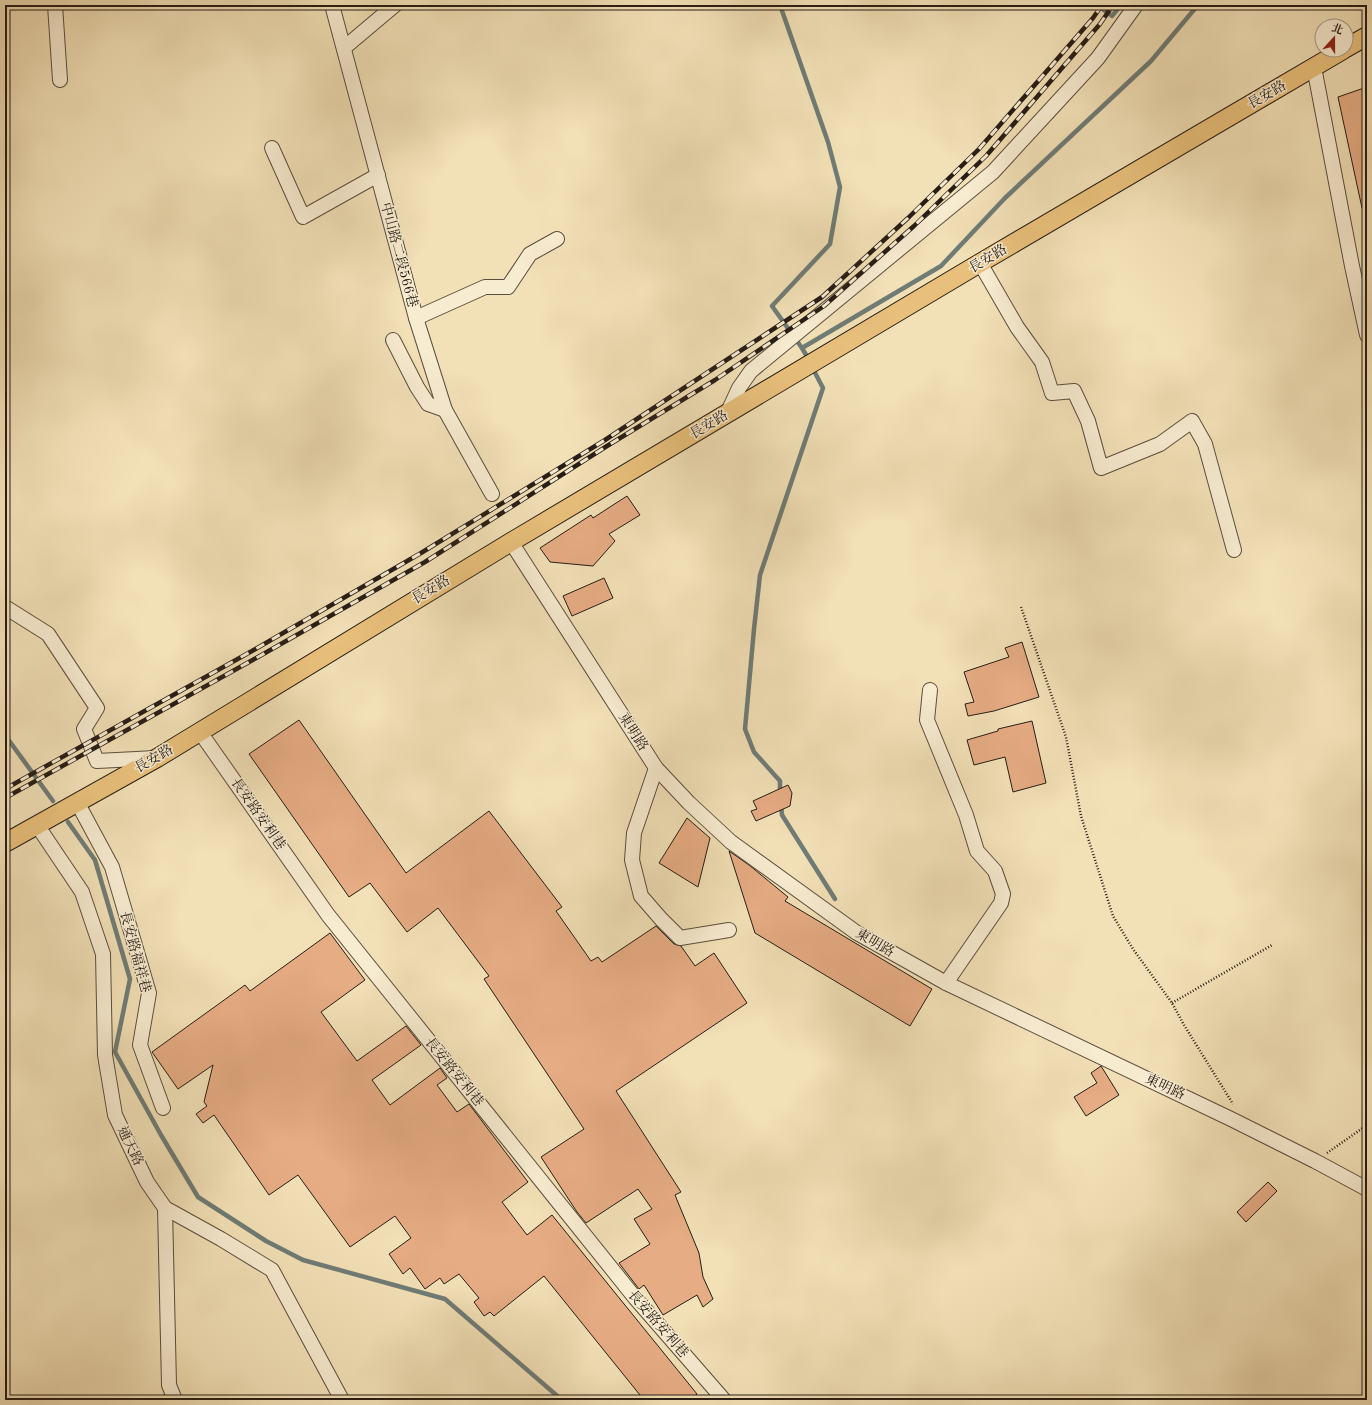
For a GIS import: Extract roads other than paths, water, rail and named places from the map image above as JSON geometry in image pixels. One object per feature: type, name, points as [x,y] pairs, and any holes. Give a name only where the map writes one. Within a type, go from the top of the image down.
[{"type":"main road","points":[[1354,43],[1367,36]]},
{"type":"main road","name":"長安路","points":[[77,802],[157,758],[511,542],[980,263],[1329,58]]},
{"type":"main road","points":[[5,843],[77,802]]},
{"type":"street","points":[[55,5],[60,80]]},
{"type":"street","name":"中山路二段566巷","points":[[332,5],[416,318],[445,410],[492,494]]},
{"type":"street","points":[[344,48],[395,5]]},
{"type":"street","points":[[727,414],[739,388],[751,370],[993,172],[1098,58],[1136,5]]},
{"type":"street","points":[[1314,67],[1352,266],[1367,335]]},
{"type":"street","points":[[272,148],[303,217],[378,176]]},
{"type":"street","points":[[416,318],[485,287],[508,287],[530,254],[557,240]]},
{"type":"street","points":[[980,263],[1018,327],[1042,362],[1052,393],[1074,391],[1088,421],[1101,468],[1160,444],[1192,421],[1205,444],[1234,550]]},
{"type":"street","points":[[393,340],[417,387],[428,404],[445,410]]},
{"type":"street","name":"東明路","points":[[511,542],[656,768],[689,803],[732,842],[857,933],[946,983],[1231,1119],[1367,1189]]},
{"type":"street","points":[[5,607],[48,634],[97,708],[84,729],[97,761],[157,758]]},
{"type":"street","points":[[930,690],[928,720],[966,815],[977,851],[996,871],[1003,894],[1001,903],[946,983]]},
{"type":"street","name":"長安路安利巷","points":[[200,732],[328,915],[636,1299],[724,1400]]},
{"type":"street","points":[[656,768],[634,833],[632,860],[641,896],[680,938],[729,930]]},
{"type":"street","name":"長安路福祥巷","points":[[77,802],[112,867],[149,993],[140,1045],[163,1108]]},
{"type":"street","name":"通天路","points":[[37,824],[82,892],[103,954],[105,1055],[115,1115],[147,1182],[165,1208],[221,1239],[272,1270],[342,1400]]},
{"type":"street","points":[[165,1208],[169,1385],[175,1400]]},
{"type":"waterway","points":[[780,5],[828,142],[840,187],[830,244],[772,306],[802,348]]},
{"type":"waterway","points":[[1097,5],[1112,16],[1121,5]]},
{"type":"waterway","points":[[809,360],[802,348],[941,266],[1005,198],[1151,61],[1198,5]]},
{"type":"waterway","points":[[780,795],[780,781],[754,752],[745,729],[760,575],[823,388],[812,367]]},
{"type":"waterway","points":[[5,735],[53,801]]},
{"type":"waterway","points":[[781,804],[782,815],[835,899]]},
{"type":"waterway","points":[[68,822],[95,860],[130,979],[115,1052],[161,1135],[198,1197],[266,1241],[303,1260],[445,1299],[562,1400]]},
{"type":"railway","points":[[5,789],[252,651],[421,553],[605,440],[822,297],[908,218],[979,149],[1093,18],[1102,5]]},
{"type":"railway","points":[[5,798],[425,562],[607,446],[715,380],[824,306],[914,226],[986,156],[1100,24],[1113,5]]}]
